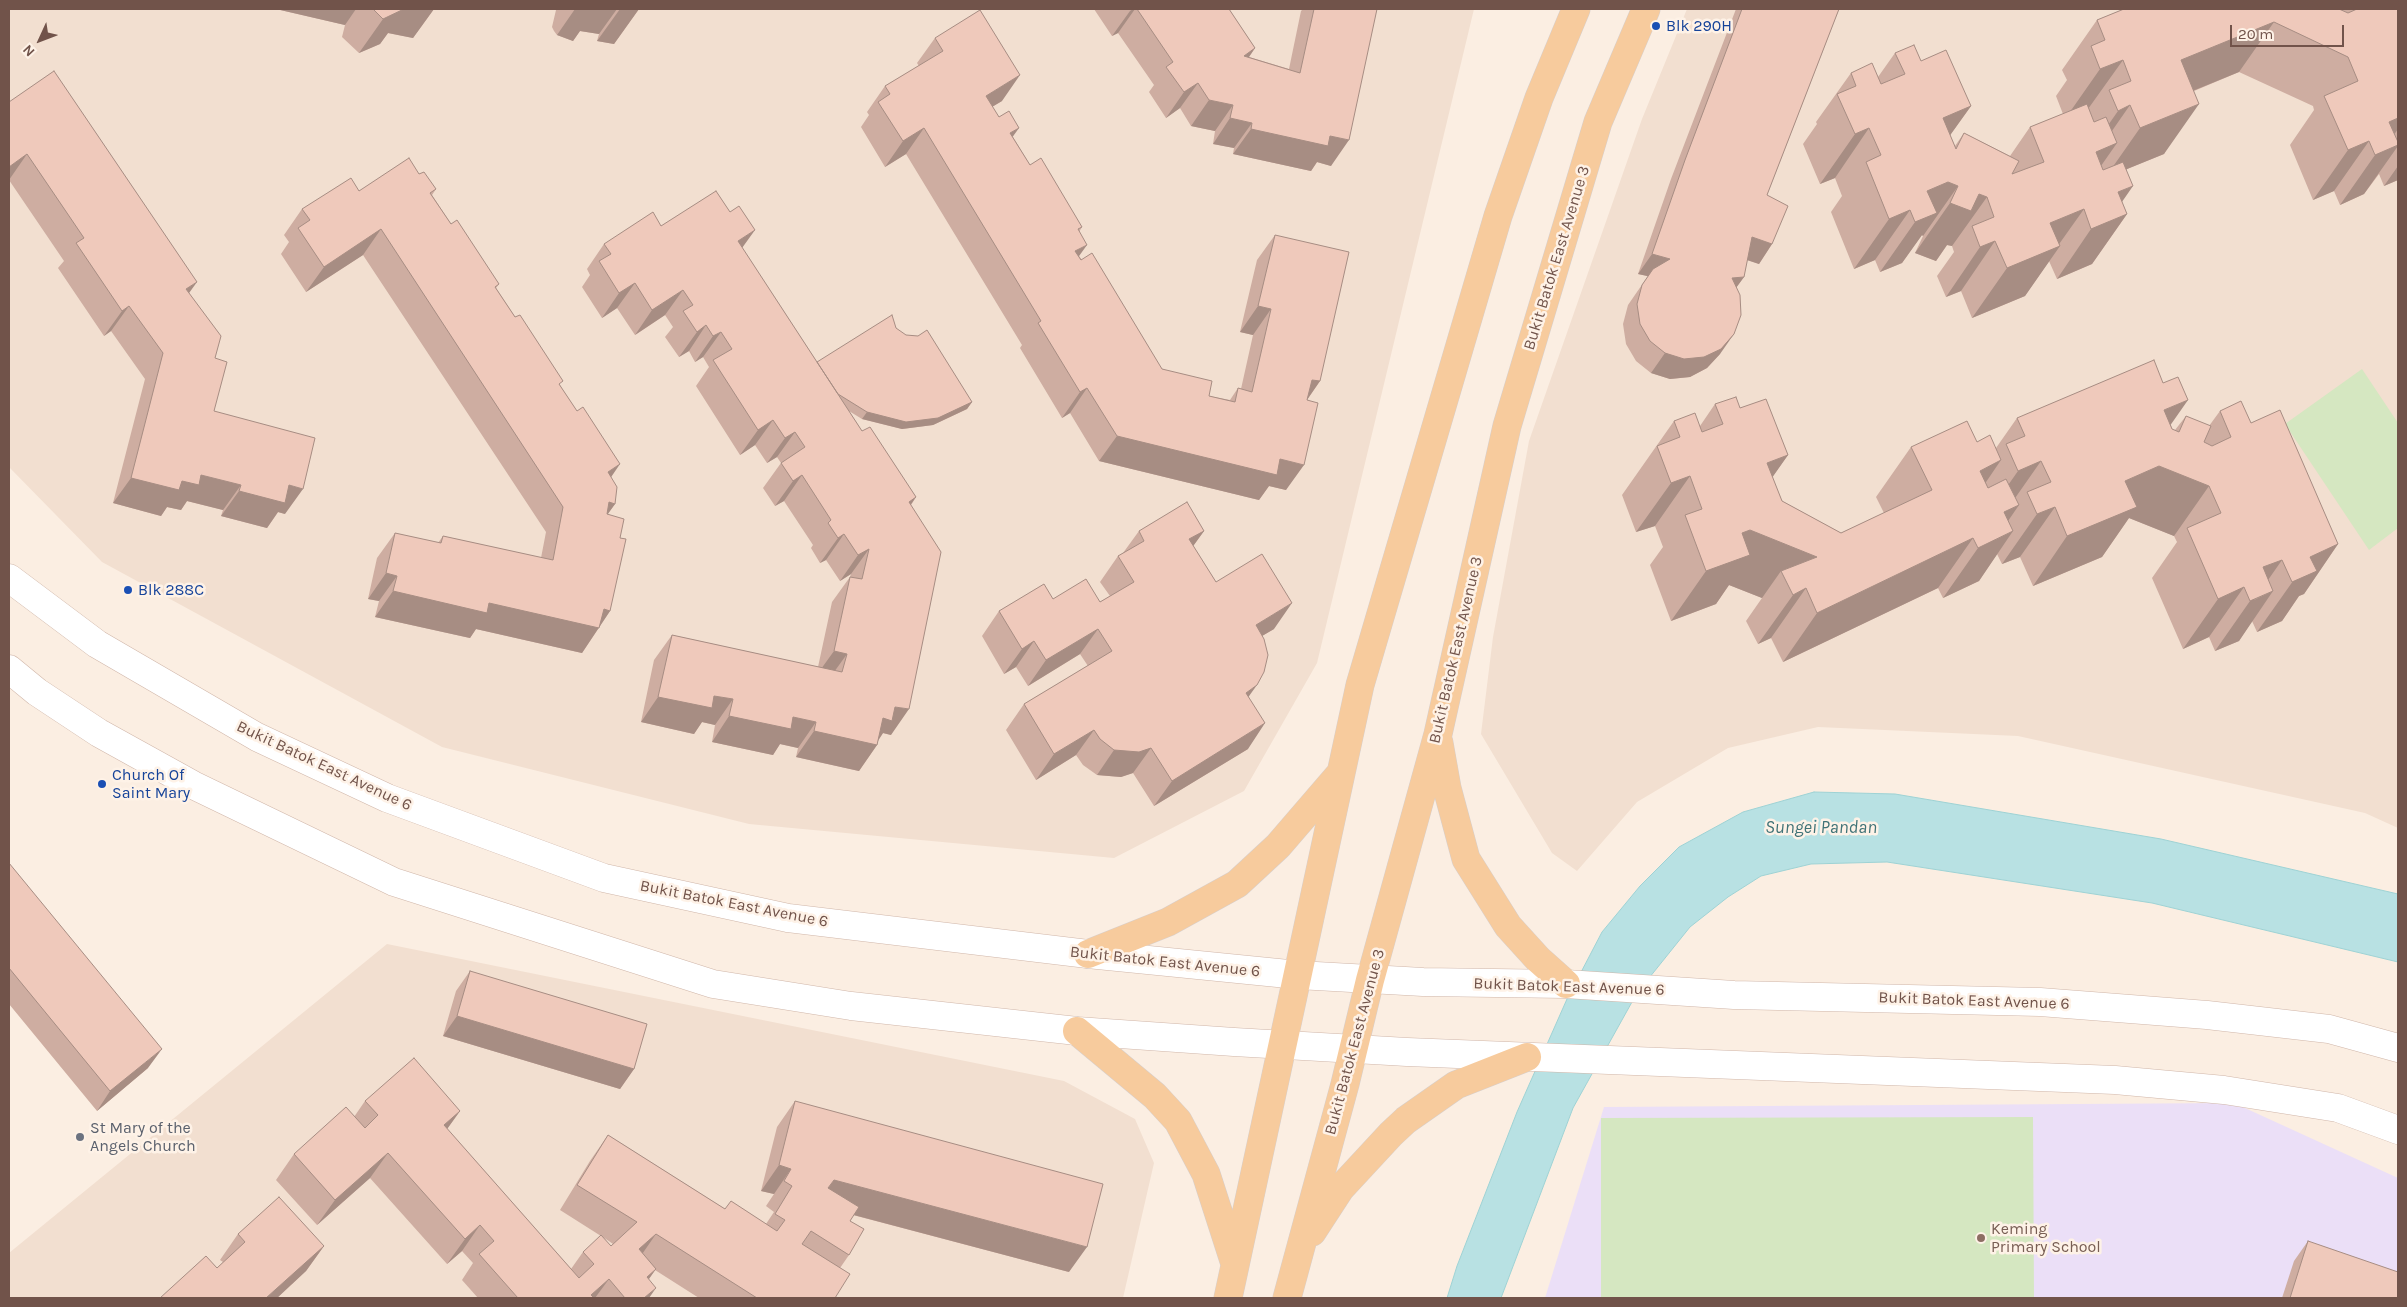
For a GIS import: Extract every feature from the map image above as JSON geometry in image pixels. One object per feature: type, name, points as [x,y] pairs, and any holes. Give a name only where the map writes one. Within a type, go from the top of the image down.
[{"type":"main road","points":[[1228,1298],[1236,1268],[1281,1045],[1298,976],[1360,685],[1498,216],[1538,98],[1576,9]]},
{"type":"main road","name":"Bukit Batok East Avenue 3","points":[[1287,1298],[1370,980],[1438,734],[1507,426],[1598,122],[1646,9]]},
{"type":"main road","name":"Bukit Batok East Avenue 6","points":[[9,578],[97,644],[257,737],[387,798],[604,878],[788,918],[1088,954],[1298,976],[1370,980],[1570,985],[1734,995],[2040,1002],[2109,1007],[2207,1015],[2330,1029],[2398,1048]]},
{"type":"main road","points":[[9,669],[37,692],[99,733],[193,785],[394,882],[713,984],[851,1006],[1077,1030],[1353,1050],[2115,1080],[2224,1090],[2338,1108],[2398,1130]]},
{"type":"main road","points":[[1438,734],[1447,788],[1466,858],[1508,926],[1538,959],[1570,985]]},
{"type":"main road","points":[[1088,954],[1168,922],[1237,884],[1278,846],[1342,772]]},
{"type":"main road","points":[[1077,1030],[1155,1096],[1178,1121],[1206,1174],[1236,1268]]},
{"type":"main road","points":[[1298,1254],[1340,1189],[1406,1120],[1456,1085],[1534,1057]]},
{"type":"shaded area","points":[[9,9],[1474,9],[1317,663],[1244,791],[1114,858],[749,824],[442,747],[102,562],[9,467]]},
{"type":"shaded area","points":[[1687,9],[2398,9],[2398,828],[2365,813],[2018,736],[1818,727],[1728,748],[1637,802],[1577,871],[1552,853],[1481,734],[1493,637],[1529,441],[1642,119]]},
{"type":"shaded area","points":[[387,944],[1064,1081],[1135,1119],[1154,1163],[1123,1298],[9,1298],[9,1253]]},
{"type":"shaded area","name":"Keming Primary School","points":[[2234,1103],[2398,1178],[2398,1298],[1545,1298],[1604,1107]]},
{"type":"green space","points":[[2362,369],[2398,423],[2398,528],[2369,550],[2285,424]]},
{"type":"green space","points":[[2033,1117],[2034,1298],[1601,1298],[1601,1118]]},
{"type":"water","name":"Sungei Pandan","points":[[1814,792],[1895,794],[2161,839],[2398,894],[2398,962],[2152,903],[1887,862],[1811,864],[1761,876],[1728,897],[1690,927],[1637,993],[1573,1108],[1501,1298],[1447,1298],[1457,1266],[1517,1112],[1567,999],[1602,932],[1640,886],[1679,847],[1743,812]]},
{"type":"building","points":[[373,9],[404,9],[383,19]]},
{"type":"building","points":[[1137,9],[1229,9],[1255,48],[1244,56],[1300,73],[1314,9],[1377,9],[1349,140],[1330,136],[1328,146],[1251,129],[1252,123],[1230,118],[1233,105],[1209,100],[1198,83],[1184,92],[1166,67],[1173,62]]},
{"type":"building","points":[[1742,9],[1839,9],[1767,195],[1788,206],[1772,244],[1752,237],[1744,277],[1732,278],[1740,295],[1741,315],[1734,334],[1721,349],[1704,357],[1684,359],[1665,353],[1650,341],[1640,324],[1637,304],[1642,285],[1653,269],[1670,259],[1652,254]]},
{"type":"building","points":[[2124,9],[2339,9],[2348,13],[2357,9],[2398,9],[2398,118],[2389,122],[2398,145],[2375,155],[2369,141],[2348,150],[2324,96],[2358,81],[2348,57],[2274,22],[2181,60],[2199,104],[2140,128],[2130,105],[2118,111],[2109,90],[2131,81],[2123,60],[2100,69],[2091,46],[2105,40],[2097,20]]},
{"type":"building","points":[[980,10],[1020,75],[986,96],[999,117],[1009,111],[1019,128],[1010,133],[1030,165],[1041,158],[1082,227],[1078,229],[1087,245],[1075,251],[1081,260],[1092,253],[1162,369],[1212,381],[1209,396],[1235,402],[1238,388],[1252,392],[1271,309],[1258,306],[1275,235],[1349,252],[1320,381],[1312,380],[1307,400],[1318,403],[1304,465],[1280,459],[1277,475],[1117,436],[1087,388],[1080,392],[1038,323],[1041,321],[924,128],[903,141],[878,102],[890,94],[885,86],[943,51],[935,38]]},
{"type":"building","points":[[1914,45],[1921,61],[1946,50],[1971,106],[1943,118],[1956,149],[1964,133],[2019,161],[2012,174],[2044,162],[2030,127],[2087,104],[2094,122],[2106,117],[2117,143],[2096,152],[2103,170],[2123,162],[2133,186],[2118,192],[2127,214],[2091,229],[2084,209],[2050,223],[2060,246],[2007,268],[1995,241],[1980,247],[1972,226],[1994,217],[1987,197],[1979,194],[1971,211],[1950,203],[1958,186],[1948,182],[1927,191],[1937,213],[1915,222],[1910,210],[1889,219],[1866,162],[1881,155],[1869,128],[1855,134],[1837,94],[1856,86],[1851,73],[1872,63],[1881,84],[1905,74],[1895,53]]},
{"type":"building","points":[[54,71],[197,282],[186,289],[221,336],[215,358],[227,362],[214,411],[315,438],[303,489],[289,485],[285,503],[239,491],[241,485],[201,475],[199,485],[182,481],[179,490],[131,478],[163,353],[129,306],[122,311],[76,243],[84,238],[27,154],[9,167],[9,102]]},
{"type":"building","points":[[409,158],[419,174],[424,172],[436,189],[430,193],[451,224],[457,220],[499,284],[495,287],[515,317],[520,315],[563,381],[559,384],[577,411],[583,407],[620,464],[608,472],[617,487],[615,504],[609,502],[607,514],[624,519],[620,538],[626,539],[610,611],[604,609],[599,628],[489,603],[487,613],[393,591],[397,576],[386,573],[395,533],[441,543],[443,536],[553,560],[563,507],[381,229],[324,267],[298,228],[310,220],[302,209],[351,178],[359,191]]},
{"type":"building","points":[[716,191],[730,212],[739,206],[755,230],[738,241],[862,431],[870,427],[916,497],[909,502],[941,552],[909,709],[895,707],[892,721],[883,718],[877,745],[814,731],[816,722],[793,717],[791,729],[729,716],[733,699],[714,696],[712,708],[658,697],[672,635],[842,672],[847,654],[834,651],[850,577],[862,579],[869,549],[858,555],[844,534],[838,538],[828,523],[831,520],[802,475],[793,481],[781,463],[805,447],[795,432],[785,438],[773,420],[758,430],[713,360],[732,349],[721,332],[713,336],[706,325],[697,332],[683,311],[693,305],[683,290],[652,310],[635,283],[619,293],[599,261],[611,254],[604,244],[653,212],[661,226]]},
{"type":"building","points":[[892,315],[896,328],[906,335],[918,336],[927,330],[972,402],[938,418],[906,422],[867,412],[838,394],[817,362]]},
{"type":"building","points":[[2154,360],[2163,383],[2178,377],[2188,400],[2164,410],[2172,429],[2179,432],[2186,416],[2211,426],[2204,442],[2212,446],[2231,437],[2220,411],[2241,401],[2251,423],[2280,410],[2338,544],[2310,557],[2317,571],[2292,582],[2282,560],[2263,567],[2273,591],[2250,601],[2244,587],[2218,599],[2187,528],[2221,513],[2209,486],[2159,466],[2125,481],[2137,507],[2067,536],[2055,507],[2037,514],[2027,492],[2051,482],[2041,461],[2018,471],[2006,444],[2025,436],[2017,418]]},
{"type":"building","points":[[1736,397],[1740,408],[1766,399],[1788,455],[1767,463],[1782,501],[1841,533],[1932,490],[1911,447],[1967,421],[1977,442],[1990,435],[2001,460],[1980,471],[1988,488],[2006,479],[2019,505],[2004,512],[2013,531],[1978,548],[1973,538],[1817,613],[1806,588],[1793,595],[1781,571],[1817,557],[1750,530],[1742,533],[1750,555],[1706,571],[1685,515],[1702,509],[1690,476],[1671,483],[1657,446],[1680,437],[1674,421],[1695,413],[1702,432],[1723,424],[1715,404]]},
{"type":"building","points":[[1187,502],[1204,531],[1189,539],[1216,582],[1262,554],[1292,603],[1256,625],[1264,639],[1268,655],[1264,672],[1257,685],[1246,693],[1265,723],[1172,781],[1151,748],[1139,752],[1114,750],[1100,739],[1094,730],[1054,754],[1024,704],[1112,651],[1098,629],[1046,660],[1034,641],[1022,649],[999,611],[1044,584],[1053,599],[1086,579],[1100,602],[1134,582],[1118,556],[1144,541],[1139,531]]},
{"type":"building","points":[[9,863],[162,1049],[110,1091],[9,968]]},
{"type":"building","points":[[470,971],[647,1024],[634,1069],[457,1016]]},
{"type":"building","points":[[414,1058],[460,1111],[444,1125],[579,1278],[594,1264],[583,1252],[601,1235],[611,1246],[637,1222],[577,1185],[608,1135],[725,1209],[731,1201],[777,1231],[785,1220],[775,1214],[792,1186],[784,1181],[791,1169],[779,1165],[795,1101],[1103,1184],[1087,1247],[834,1180],[828,1188],[859,1207],[850,1221],[864,1229],[849,1255],[811,1231],[802,1244],[850,1274],[835,1298],[757,1298],[656,1234],[639,1249],[656,1269],[647,1277],[656,1288],[644,1298],[625,1298],[609,1279],[591,1295],[594,1298],[518,1298],[479,1254],[494,1241],[480,1225],[465,1239],[388,1153],[335,1200],[294,1154],[346,1107],[365,1128],[378,1115],[365,1101]]},
{"type":"building","points":[[279,1197],[324,1246],[266,1298],[160,1298],[206,1256],[217,1268],[245,1242],[238,1234]]},
{"type":"building","points":[[2308,1241],[2398,1272],[2398,1298],[2290,1298]]},
{"type":"place","name":"Blk 290H","points":[[1656,26]]},
{"type":"place","name":"Blk 288C","points":[[128,590]]},
{"type":"place","name":"Church Of Saint Mary","points":[[102,784]]},
{"type":"place","name":"St Mary of the Angels Church","points":[[80,1137]]},
{"type":"place","name":"Keming Primary School","points":[[1981,1238]]}]
